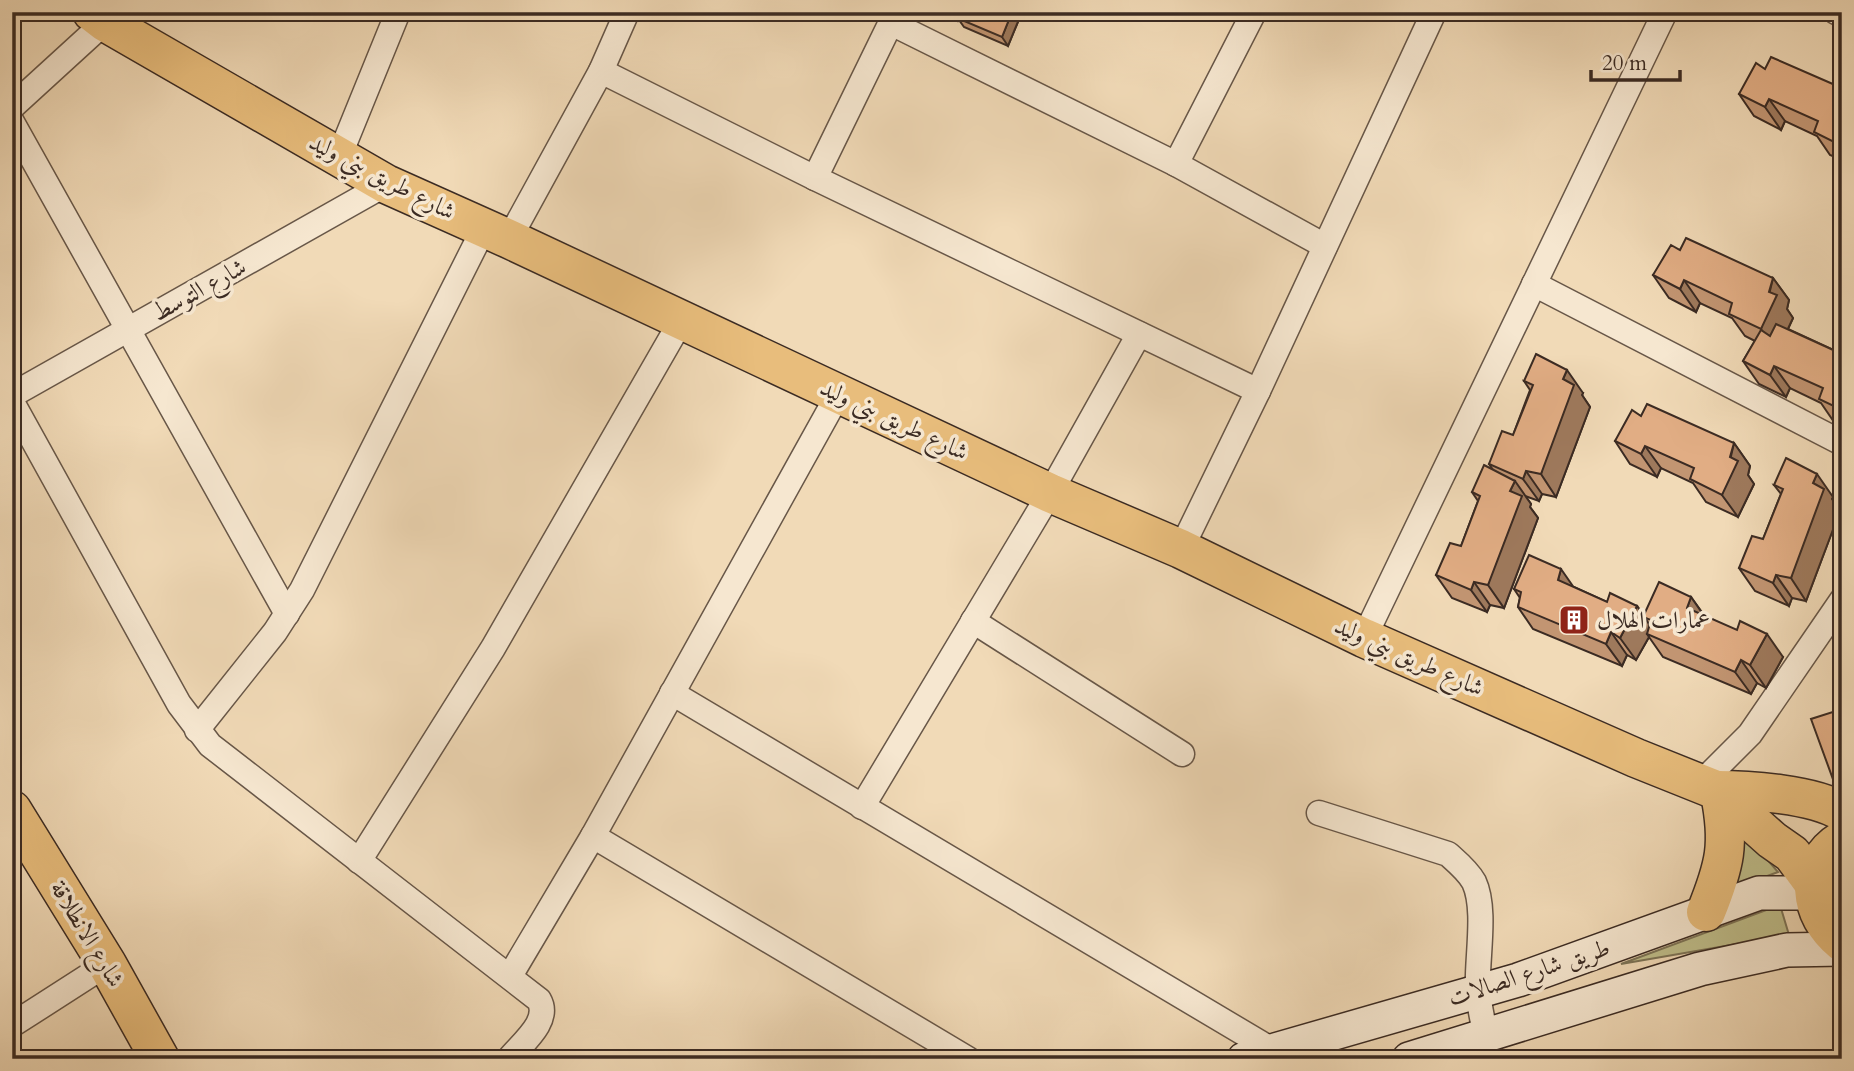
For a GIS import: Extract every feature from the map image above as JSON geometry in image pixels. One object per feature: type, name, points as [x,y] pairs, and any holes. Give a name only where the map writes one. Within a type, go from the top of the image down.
[{"type":"main road","name":"شارع طريق بني وليد","points":[[98,17],[386,184],[497,233],[1050,493],[1181,549],[1364,638],[1712,789]]},
{"type":"main road","points":[[1712,789],[1781,795],[1842,812]]},
{"type":"main road","points":[[1712,789],[1772,840],[1793,854],[1814,888]]},
{"type":"main road","points":[[1706,912],[1720,878],[1727,841],[1726,823],[1712,789]]},
{"type":"main road","name":"شارع الانطلاقة","points":[[12,810],[107,964],[160,1059]]},
{"type":"main road","points":[[1842,841],[1835,845],[1821,862],[1814,888],[1816,908],[1822,921],[1830,933],[1842,942]]},
{"type":"street","points":[[339,157],[398,12]]},
{"type":"street","points":[[197,730],[287,614],[497,233],[601,71],[627,12]]},
{"type":"street","points":[[1177,164],[1254,12]]},
{"type":"street","points":[[1181,549],[1258,391],[1434,12]]},
{"type":"street","points":[[1364,638],[1665,12]]},
{"type":"street","points":[[1836,12],[1842,15]]},
{"type":"street","points":[[12,107],[98,17]]},
{"type":"street","points":[[815,178],[894,17],[1177,164],[1325,246]]},
{"type":"street","points":[[601,71],[815,178],[1258,391]]},
{"type":"street","points":[[12,122],[287,614]]},
{"type":"street","name":"شارع التوسط","points":[[12,395],[386,184]]},
{"type":"street","points":[[1534,284],[1842,443]]},
{"type":"street","points":[[359,861],[493,648],[681,321]]},
{"type":"street","points":[[862,807],[1050,493],[1139,334]]},
{"type":"street","points":[[510,976],[593,836],[839,393]]},
{"type":"street","points":[[12,402],[179,704],[197,730],[221,754],[539,1000],[543,1014],[541,1021],[509,1059]]},
{"type":"street","points":[[1712,789],[1842,600]]},
{"type":"street","points":[[973,621],[1182,754]]},
{"type":"street","points":[[672,693],[1148,975],[1265,1056]]},
{"type":"street","points":[[1320,813],[1448,854],[1464,869],[1474,883],[1478,900],[1478,991],[1485,1034]]},
{"type":"street","points":[[593,836],[968,1059]]},
{"type":"street","name":"طريق شارع الصالات","points":[[1265,1056],[1518,980],[1759,893],[1814,888]]},
{"type":"street","points":[[1409,1059],[1700,969],[1787,950],[1842,949]]},
{"type":"street","points":[[12,1025],[107,964]]},
{"type":"shaded area","points":[[1735,822],[1778,872],[1727,891]]},
{"type":"shaded area","points":[[1780,905],[1789,935],[1621,964]]},
{"type":"building","points":[[960,12],[1012,12],[1002,37],[957,18]]},
{"type":"building","points":[[1771,57],[1842,88],[1842,146],[1814,132],[1818,121],[1769,99],[1765,107],[1739,94],[1756,63],[1765,69]]},
{"type":"building","points":[[1686,238],[1773,278],[1769,292],[1777,295],[1761,329],[1729,314],[1732,303],[1684,280],[1680,289],[1653,275],[1671,245],[1680,250]]},
{"type":"building","points":[[1776,324],[1842,354],[1842,410],[1819,399],[1823,388],[1774,366],[1770,375],[1743,361],[1761,330],[1770,336]]},
{"type":"building","points":[[1536,354],[1567,370],[1563,379],[1574,385],[1541,474],[1526,471],[1523,479],[1489,464],[1502,431],[1513,435],[1533,385],[1524,381]]},
{"type":"building","points":[[1647,404],[1734,443],[1730,457],[1738,461],[1722,495],[1690,479],[1694,468],[1645,446],[1641,454],[1615,441],[1632,410],[1641,416]]},
{"type":"building","points":[[1786,458],[1817,474],[1813,483],[1824,489],[1791,578],[1776,575],[1773,583],[1739,568],[1752,536],[1763,539],[1783,489],[1774,485]]},
{"type":"building","points":[[1484,465],[1515,481],[1510,491],[1522,496],[1488,585],[1474,582],[1471,590],[1436,575],[1450,543],[1461,546],[1480,496],[1472,492]]},
{"type":"building","points":[[1529,555],[1561,569],[1558,580],[1607,602],[1610,593],[1637,606],[1620,638],[1611,632],[1606,644],[1518,607],[1521,592],[1514,589]]},
{"type":"building","points":[[1659,582],[1691,597],[1687,608],[1737,630],[1740,621],[1767,634],[1750,665],[1741,660],[1735,672],[1647,634],[1651,620],[1643,617]]},
{"type":"building","points":[[1842,709],[1842,792],[1838,793],[1811,719]]},
{"type":"place","name":"عمارات الهلال","points":[[1574,620]]}]
